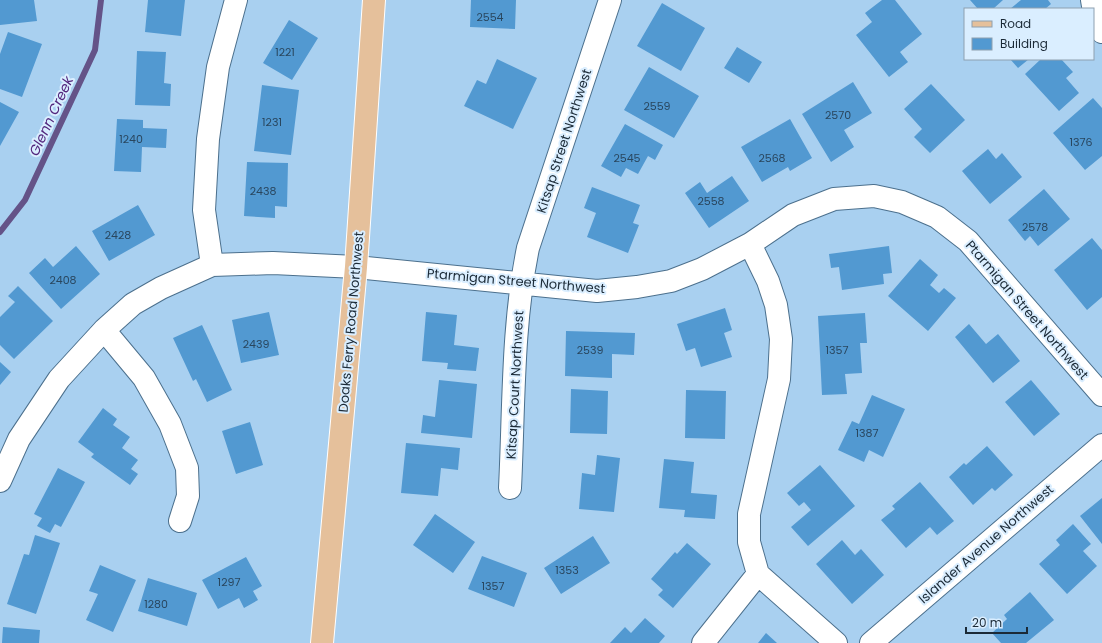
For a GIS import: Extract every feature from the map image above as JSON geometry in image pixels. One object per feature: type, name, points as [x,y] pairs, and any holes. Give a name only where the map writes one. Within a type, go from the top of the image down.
[{"type":"main road","name":"Doaks Ferry Road Northwest","points":[[322,643],[356,267],[374,0]]},
{"type":"street","points":[[212,266],[204,210],[208,139],[218,67],[236,0]]},
{"type":"street","name":"Kitsap Street Northwest","points":[[521,282],[528,248],[610,0]]},
{"type":"street","points":[[1094,12],[1095,18],[1102,32]]},
{"type":"street","name":"Ptarmigan Street Northwest","points":[[0,481],[19,439],[59,379],[104,330],[133,304],[161,288],[212,266],[273,263],[356,267],[521,282],[597,291],[637,287],[671,281],[702,269],[750,244],[793,215],[834,199],[874,196],[902,202],[937,217],[968,241],[1102,395]]},
{"type":"street","points":[[750,244],[768,281],[776,305],[781,339],[779,379],[749,514],[749,542],[758,574],[836,643]]},
{"type":"street","name":"Kitsap Court Northwest","points":[[510,488],[518,312],[521,282]]},
{"type":"street","points":[[104,330],[144,378],[170,424],[187,468],[188,496],[180,521]]},
{"type":"street","name":"Islander Avenue Northwest","points":[[871,643],[1102,445]]},
{"type":"street","points":[[703,643],[758,574]]},
{"type":"building","points":[[0,0],[34,0],[37,21],[0,25]]},
{"type":"building","points":[[148,0],[185,0],[181,36],[145,32]]},
{"type":"building","points":[[471,0],[516,0],[515,29],[470,27]]},
{"type":"building","points":[[882,0],[895,0],[922,34],[900,52],[908,62],[889,77],[856,35],[872,22],[865,13]]},
{"type":"building","points":[[970,0],[1003,0],[994,8],[977,8]]},
{"type":"building","points":[[1021,0],[1048,0],[1051,4],[1046,8],[1011,8]]},
{"type":"building","points":[[662,3],[705,28],[681,71],[637,46]]},
{"type":"building","points":[[289,20],[318,38],[292,80],[263,63]]},
{"type":"building","points":[[8,32],[42,44],[22,97],[0,89],[0,54]]},
{"type":"building","points":[[737,47],[762,62],[749,83],[724,68]]},
{"type":"building","points":[[137,51],[166,52],[164,83],[171,84],[170,106],[135,105]]},
{"type":"building","points":[[497,59],[537,78],[513,129],[464,106],[477,80],[486,84]]},
{"type":"building","points":[[1011,60],[1028,60],[1018,68]]},
{"type":"building","points":[[1040,60],[1062,60],[1073,72],[1066,78],[1079,93],[1059,111],[1025,74]]},
{"type":"building","points":[[649,67],[699,96],[674,138],[624,110]]},
{"type":"building","points":[[853,82],[872,113],[844,130],[854,147],[831,162],[802,114]]},
{"type":"building","points":[[931,84],[965,120],[930,153],[914,137],[922,129],[904,109]]},
{"type":"building","points":[[262,85],[299,90],[291,155],[254,151]]},
{"type":"building","points":[[1093,98],[1102,108],[1102,156],[1085,170],[1053,133]]},
{"type":"building","points":[[0,102],[19,112],[0,146]]},
{"type":"building","points":[[117,119],[143,120],[143,128],[167,129],[166,148],[142,147],[141,172],[114,171]]},
{"type":"building","points":[[790,119],[812,158],[790,171],[788,167],[762,182],[741,147]]},
{"type":"building","points":[[625,124],[663,145],[655,160],[648,156],[638,174],[626,168],[621,177],[601,166]]},
{"type":"building","points":[[988,149],[996,159],[1002,153],[1022,177],[990,204],[962,171]]},
{"type":"building","points":[[247,162],[288,163],[287,207],[275,206],[275,218],[244,216]]},
{"type":"building","points":[[732,176],[749,201],[709,228],[685,193],[700,182],[707,193]]},
{"type":"building","points":[[592,187],[640,205],[633,223],[639,225],[628,253],[587,237],[596,213],[584,208]]},
{"type":"building","points":[[1044,189],[1070,219],[1038,246],[1030,236],[1025,241],[1008,220]]},
{"type":"building","points":[[138,205],[155,235],[109,261],[92,231]]},
{"type":"building","points":[[1092,238],[1102,250],[1102,297],[1087,310],[1054,270]]},
{"type":"building","points":[[76,246],[100,274],[61,309],[29,273],[45,258],[53,267]]},
{"type":"building","points":[[889,246],[892,273],[883,274],[884,284],[842,290],[839,267],[831,268],[829,254]]},
{"type":"building","points":[[920,259],[938,275],[930,285],[939,293],[944,288],[956,298],[928,331],[888,296]]},
{"type":"building","points":[[18,286],[53,321],[14,359],[0,345],[0,317],[15,302],[8,296]]},
{"type":"building","points":[[725,308],[732,330],[724,333],[732,357],[701,367],[695,348],[686,351],[677,324]]},
{"type":"building","points":[[269,312],[279,355],[241,363],[232,320]]},
{"type":"building","points":[[426,312],[457,315],[454,345],[479,348],[476,371],[447,369],[448,363],[422,361]]},
{"type":"building","points":[[865,313],[867,343],[860,343],[862,373],[845,374],[847,394],[822,395],[818,316]]},
{"type":"building","points":[[969,324],[986,344],[998,334],[1020,361],[993,383],[955,337]]},
{"type":"building","points":[[202,325],[232,390],[207,402],[196,379],[193,381],[173,338]]},
{"type":"building","points":[[566,331],[635,333],[634,355],[612,354],[612,378],[565,376]]},
{"type":"building","points":[[0,362],[11,372],[0,385]]},
{"type":"building","points":[[439,380],[477,384],[472,438],[421,433],[423,415],[435,417]]},
{"type":"building","points":[[1031,380],[1060,414],[1034,436],[1005,402]]},
{"type":"building","points":[[571,389],[608,391],[607,434],[570,433]]},
{"type":"building","points":[[686,390],[726,391],[725,439],[685,438]]},
{"type":"building","points":[[872,395],[905,409],[883,457],[869,450],[864,462],[838,450],[852,421],[859,424]]},
{"type":"building","points":[[103,408],[117,419],[113,425],[130,437],[122,448],[138,460],[131,469],[138,474],[130,485],[91,457],[94,454],[78,442]]},
{"type":"building","points":[[250,422],[263,465],[236,474],[222,431]]},
{"type":"building","points":[[406,443],[460,448],[458,470],[441,468],[438,496],[401,493]]},
{"type":"building","points":[[987,446],[1013,475],[995,491],[992,488],[973,505],[949,477],[964,463],[966,465]]},
{"type":"building","points":[[597,455],[620,458],[614,512],[579,509],[582,473],[595,475]]},
{"type":"building","points":[[664,459],[694,462],[691,493],[717,495],[715,519],[684,517],[685,510],[659,508]]},
{"type":"building","points":[[820,465],[855,506],[808,546],[791,527],[811,510],[804,502],[799,506],[787,493]]},
{"type":"building","points":[[58,468],[85,482],[61,527],[55,524],[50,533],[37,526],[42,518],[34,514]]},
{"type":"building","points":[[920,482],[954,521],[937,535],[930,527],[906,548],[881,520],[895,509],[892,506]]},
{"type":"building","points":[[1102,498],[1102,544],[1080,516]]},
{"type":"building","points":[[435,514],[475,542],[453,573],[413,545]]},
{"type":"building","points":[[1073,524],[1091,544],[1083,551],[1097,566],[1067,594],[1039,564],[1060,545],[1056,540]]},
{"type":"building","points":[[35,535],[60,543],[36,614],[7,604],[24,554],[29,555]]},
{"type":"building","points":[[593,536],[610,563],[561,594],[544,568]]},
{"type":"building","points":[[842,540],[855,555],[861,549],[884,575],[852,604],[816,564]]},
{"type":"building","points":[[687,543],[711,564],[673,608],[658,595],[663,590],[651,579],[675,552],[677,554]]},
{"type":"building","points":[[482,556],[527,573],[514,607],[468,589]]},
{"type":"building","points":[[246,557],[262,586],[253,591],[258,600],[244,608],[239,598],[218,609],[202,580]]},
{"type":"building","points":[[100,565],[136,580],[113,632],[86,620],[98,594],[89,591]]},
{"type":"building","points":[[148,578],[197,593],[187,626],[138,611]]},
{"type":"building","points":[[1030,592],[1054,620],[1026,643],[1001,643],[992,633],[1007,619],[1004,615]]},
{"type":"building","points":[[645,618],[665,636],[659,643],[610,643],[625,627],[631,633]]},
{"type":"building","points":[[3,627],[40,630],[39,643],[2,643]]},
{"type":"building","points":[[766,633],[777,643],[758,643]]},
{"type":"waterway","name":"Glenn Creek","points":[[0,232],[25,200],[95,50],[101,0]]}]
